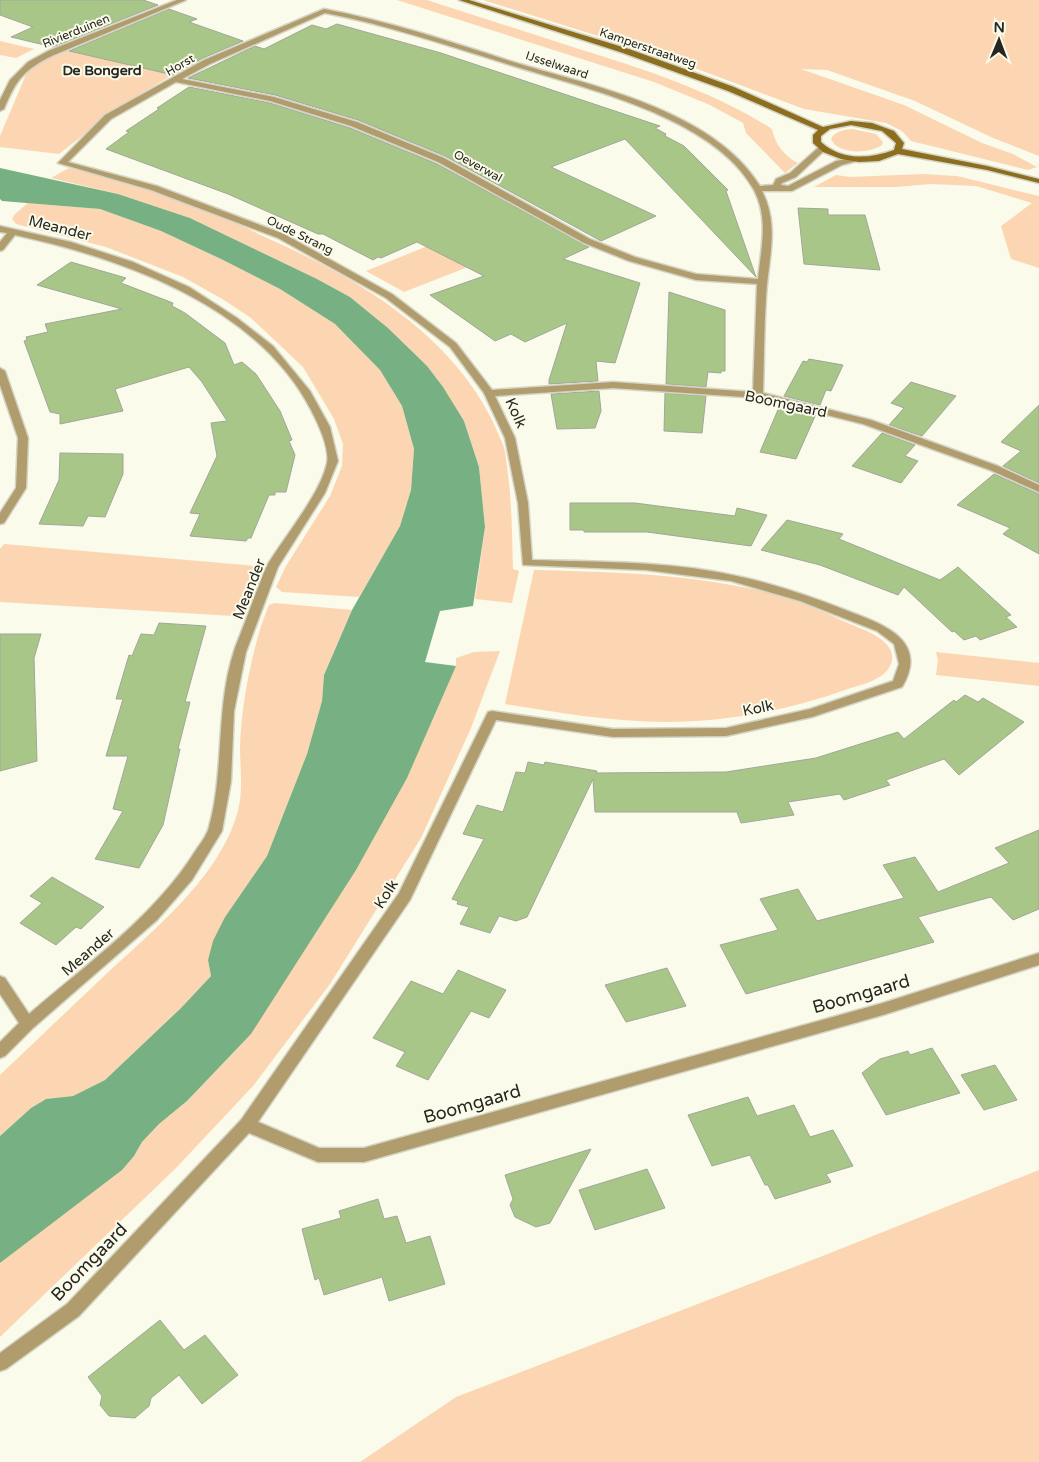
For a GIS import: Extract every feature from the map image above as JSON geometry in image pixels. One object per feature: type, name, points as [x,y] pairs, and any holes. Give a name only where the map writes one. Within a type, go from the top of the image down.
[{"type":"main road","name":"Kamperstraatweg","points":[[462,0],[626,51],[731,89],[822,129]]},
{"type":"main road","points":[[896,151],[900,143],[895,136],[884,129],[869,124],[835,124],[822,129],[815,138],[822,149],[836,155],[854,159],[879,158],[896,151],[987,168],[1039,181]]},
{"type":"street","name":"Rivierduinen","points":[[0,109],[13,78],[30,63],[183,0]]},
{"type":"street","name":"Horst","points":[[62,162],[108,117],[207,62],[324,11]]},
{"type":"street","name":"IJsselwaard","points":[[324,11],[342,14],[430,38],[590,88],[660,113],[719,147],[738,163],[758,189],[768,218],[762,282],[758,395]]},
{"type":"street","name":"Oeverwal","points":[[177,80],[272,99],[354,124],[441,160],[587,241],[632,259],[696,277],[762,282]]},
{"type":"street","points":[[776,187],[779,182],[793,175],[822,149]]},
{"type":"street","points":[[758,189],[776,187],[789,189],[838,163],[854,159]]},
{"type":"street","name":"Oude Strang","points":[[62,162],[154,188],[281,236],[389,296],[453,344],[489,393]]},
{"type":"street","name":"Meander","points":[[0,229],[68,244],[130,264],[186,289],[234,320],[270,348],[307,393],[325,427],[333,461],[320,494],[272,567],[240,652],[228,711],[225,781],[215,831],[187,876],[152,916],[28,1024],[0,1052]]},
{"type":"street","points":[[0,248],[12,232]]},
{"type":"street","points":[[0,371],[22,438],[21,488],[0,521]]},
{"type":"street","name":"Boomgaard","points":[[489,393],[613,385],[758,395],[867,422],[994,468],[1039,489]]},
{"type":"street","name":"Kolk","points":[[247,1125],[405,896],[492,715],[613,732],[726,732],[812,713],[898,684],[905,664],[899,642],[881,628],[804,598],[731,578],[646,567],[527,563],[523,503],[510,438],[489,393]]},
{"type":"street","name":"Boomgaard","points":[[0,1363],[73,1310],[247,1125],[318,1155],[364,1155],[884,1009],[1039,959]]},
{"type":"street","points":[[0,982],[28,1024]]},
{"type":"shaded area","points":[[397,0],[427,0],[680,83],[727,104],[772,129],[775,140],[781,149],[788,157],[798,163],[785,173],[746,133],[743,123],[710,105],[654,82]]},
{"type":"shaded area","points":[[483,0],[1039,0],[1039,156],[993,138],[915,101],[827,70],[801,69],[904,105],[982,143],[1013,154],[1037,167],[1028,170],[911,141],[902,131],[886,123],[804,109],[668,58]]},
{"type":"shaded area","points":[[0,41],[34,49],[16,58],[0,55]]},
{"type":"shaded area","points":[[67,51],[172,75],[122,105],[59,154],[0,147],[0,136],[27,72],[48,59]]},
{"type":"shaded area","points":[[852,129],[876,134],[883,142],[882,145],[870,150],[854,151],[840,148],[831,139],[843,130]]},
{"type":"shaded area","points":[[0,168],[118,194],[190,218],[317,279],[350,297],[388,328],[427,366],[443,387],[464,421],[479,467],[485,527],[473,606],[440,611],[425,662],[456,666],[407,778],[356,870],[251,1034],[187,1101],[159,1124],[142,1142],[134,1156],[122,1170],[0,1263],[0,1136],[31,1108],[46,1099],[73,1096],[105,1080],[181,1008],[211,976],[208,960],[213,941],[225,917],[267,856],[307,754],[322,701],[324,675],[352,610],[400,526],[411,490],[414,449],[402,406],[380,370],[335,324],[280,289],[161,231],[100,209],[2,201],[0,199]]},
{"type":"shaded area","points":[[69,168],[169,197],[237,223],[338,273],[373,294],[406,318],[436,344],[463,374],[486,408],[504,448],[512,518],[513,569],[519,571],[512,603],[475,599],[485,527],[479,467],[464,421],[426,366],[388,328],[350,297],[317,279],[190,218],[118,194],[51,178]]},
{"type":"shaded area","points":[[923,174],[957,176],[1039,196],[1039,268],[1011,259],[1001,226],[1032,203],[976,186],[931,184],[896,187],[814,187],[836,175],[850,177]]},
{"type":"shaded area","points":[[28,203],[100,209],[161,231],[221,259],[280,289],[335,324],[380,370],[402,406],[414,449],[411,490],[400,526],[359,597],[282,592],[276,587],[286,566],[330,496],[342,466],[343,444],[334,419],[303,367],[251,318],[183,277],[106,247],[16,224],[12,219]]},
{"type":"shaded area","points":[[509,213],[550,235],[404,292],[366,271]]},
{"type":"shaded area","points":[[4,544],[256,566],[233,616],[0,602],[0,549]]},
{"type":"shaded area","points":[[534,570],[626,573],[687,578],[777,595],[814,608],[863,629],[884,641],[892,653],[892,660],[886,672],[874,680],[861,685],[793,706],[737,717],[680,722],[652,722],[578,715],[505,704]]},
{"type":"shaded area","points":[[275,603],[352,610],[324,675],[322,701],[307,754],[267,856],[225,917],[208,960],[211,976],[181,1008],[105,1080],[73,1096],[46,1099],[31,1108],[0,1136],[0,1075],[183,901],[218,856],[231,831],[240,798],[241,730],[249,674],[263,620],[269,605]]},
{"type":"shaded area","points":[[500,651],[471,728],[421,838],[330,984],[253,1086],[176,1168],[0,1337],[0,1263],[134,1156],[142,1142],[159,1124],[187,1101],[251,1034],[456,666],[456,658],[474,652]]},
{"type":"shaded area","points":[[936,652],[1039,663],[1039,686],[936,675],[938,660]]},
{"type":"shaded area","points":[[1039,1170],[1039,1462],[360,1462],[456,1397],[820,1257]]},
{"type":"building","points":[[0,0],[143,0],[158,5],[53,47],[11,37],[33,27],[0,15]]},
{"type":"building","points":[[169,9],[197,19],[189,22],[243,41],[203,58],[173,75],[69,51]]},
{"type":"building","points":[[337,24],[441,53],[660,126],[655,128],[666,134],[665,136],[684,146],[728,190],[726,191],[756,277],[625,139],[551,167],[656,216],[601,241],[445,156],[358,120],[275,95],[188,78],[255,46],[264,49],[312,25],[326,29]]},
{"type":"building","points":[[189,87],[270,103],[350,128],[437,164],[589,247],[563,259],[640,283],[615,363],[596,361],[598,381],[549,384],[567,323],[525,342],[511,334],[495,341],[430,295],[484,276],[417,242],[373,260],[323,234],[318,234],[228,194],[106,149],[129,132],[126,131]]},
{"type":"building","points":[[798,208],[828,209],[828,215],[865,215],[880,270],[804,264]]},
{"type":"building","points":[[71,262],[126,278],[121,283],[173,303],[172,306],[185,313],[225,343],[234,365],[242,362],[256,374],[280,411],[292,440],[289,441],[295,455],[286,492],[275,492],[275,495],[269,495],[251,538],[248,538],[246,541],[190,536],[200,514],[190,513],[217,456],[211,423],[227,421],[202,382],[189,367],[115,389],[123,411],[60,424],[60,414],[50,412],[24,341],[27,340],[26,337],[48,332],[45,324],[122,309],[37,285]]},
{"type":"building","points":[[669,292],[725,310],[725,371],[721,371],[721,373],[708,372],[706,387],[666,384]]},
{"type":"building","points":[[809,359],[843,365],[831,391],[826,390],[820,405],[784,396],[803,361],[807,362]]},
{"type":"building","points":[[911,382],[956,396],[922,436],[889,425],[904,408],[891,403]]},
{"type":"building","points":[[599,391],[601,411],[595,428],[557,429],[551,394]]},
{"type":"building","points":[[665,393],[706,396],[702,433],[664,431]]},
{"type":"building","points":[[780,405],[816,414],[796,459],[760,452]]},
{"type":"building","points":[[1039,405],[1039,483],[1003,466],[1021,451],[1001,442]]},
{"type":"building","points":[[882,433],[915,445],[905,456],[918,461],[901,483],[852,466]]},
{"type":"building","points":[[60,453],[123,454],[123,474],[105,517],[88,516],[83,526],[39,524],[59,480]]},
{"type":"building","points":[[994,474],[1039,494],[1039,554],[1003,534],[1010,528],[957,505]]},
{"type":"building","points":[[570,503],[635,503],[735,516],[737,508],[767,515],[751,546],[647,532],[584,532],[584,530],[570,530]]},
{"type":"building","points":[[787,520],[843,534],[839,539],[940,580],[958,567],[1011,615],[1006,617],[1017,627],[980,640],[976,636],[964,640],[954,631],[952,632],[904,587],[898,595],[820,565],[761,550]]},
{"type":"building","points":[[159,623],[206,626],[185,702],[190,702],[178,749],[180,749],[163,825],[139,868],[95,859],[123,811],[113,809],[128,756],[106,756],[123,699],[116,699],[129,655],[132,656],[141,634],[154,635]]},
{"type":"building","points":[[0,634],[41,634],[34,658],[37,761],[0,771]]},
{"type":"building","points":[[965,695],[978,702],[983,698],[1024,722],[959,775],[944,759],[886,780],[890,785],[844,800],[840,794],[788,802],[794,815],[741,823],[737,812],[595,812],[593,779],[527,917],[516,921],[499,916],[490,933],[460,924],[469,907],[457,904],[458,901],[452,899],[484,839],[463,834],[477,805],[503,812],[516,772],[525,773],[528,762],[544,765],[545,762],[597,771],[596,773],[726,772],[816,758],[898,732],[904,739],[954,700],[956,702]]},
{"type":"building","points":[[1039,830],[1039,909],[1013,920],[991,897],[918,917],[934,942],[746,994],[720,945],[778,930],[760,899],[798,889],[817,921],[904,898],[883,865],[915,857],[938,892],[1009,863],[995,848]]},
{"type":"building","points":[[52,877],[104,907],[81,929],[76,927],[56,945],[20,923],[42,903],[30,896]]},
{"type":"building","points":[[667,968],[686,1006],[626,1022],[605,985]]},
{"type":"building","points":[[458,970],[506,990],[489,1018],[471,1011],[428,1080],[396,1066],[405,1052],[373,1038],[411,981],[443,994]]},
{"type":"building","points":[[932,1048],[960,1093],[886,1115],[862,1073],[880,1059],[908,1051],[910,1055]]},
{"type":"building","points":[[995,1065],[1017,1100],[984,1110],[961,1075]]},
{"type":"building","points":[[748,1097],[757,1116],[794,1105],[810,1137],[833,1130],[853,1166],[826,1174],[831,1182],[775,1199],[768,1185],[765,1185],[750,1155],[712,1166],[688,1115]]},
{"type":"building","points":[[591,1149],[550,1223],[536,1227],[515,1217],[510,1205],[513,1199],[505,1175]]},
{"type":"building","points":[[647,1169],[665,1208],[595,1230],[579,1190]]},
{"type":"building","points":[[378,1199],[384,1219],[397,1216],[406,1243],[430,1236],[445,1284],[389,1301],[382,1277],[324,1295],[319,1278],[315,1280],[302,1229],[341,1218],[339,1211]]},
{"type":"building","points":[[160,1320],[184,1350],[205,1335],[238,1375],[202,1404],[179,1375],[151,1398],[149,1406],[135,1418],[109,1416],[100,1405],[102,1396],[88,1377]]},
{"type":"district","name":"De Bongerd","points":[[102,70]]}]
